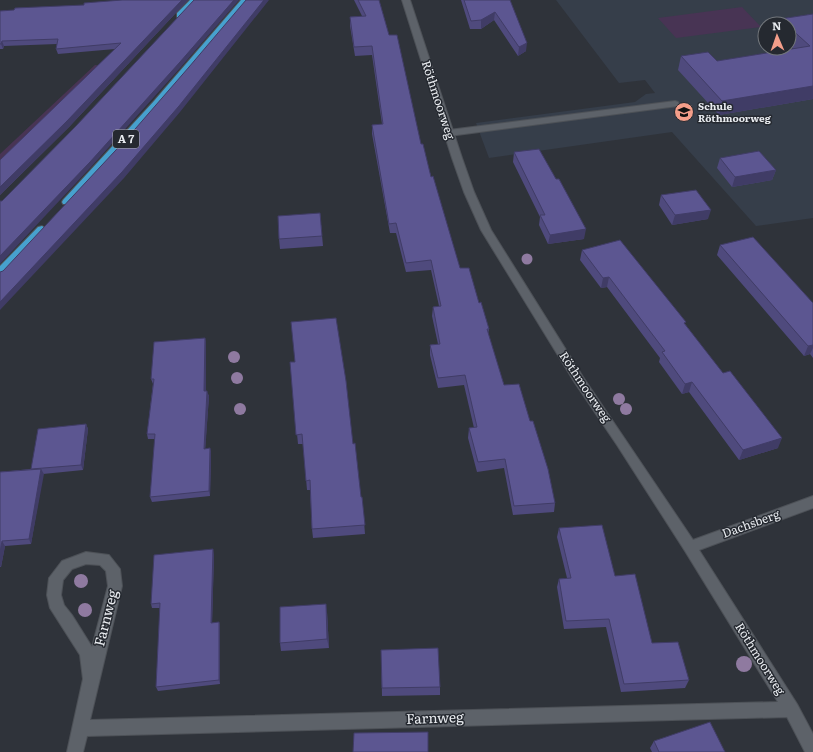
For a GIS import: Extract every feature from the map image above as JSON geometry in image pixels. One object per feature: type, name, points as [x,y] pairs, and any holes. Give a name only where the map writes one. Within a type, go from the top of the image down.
[{"type":"highway","points":[[173,23],[194,0]]},
{"type":"highway","name":"A 7","points":[[60,210],[125,140],[245,0]]},
{"type":"highway","points":[[0,273],[50,220]]},
{"type":"street","name":"Röthmoorweg","points":[[406,0],[469,192],[486,230],[567,360],[690,547],[791,709],[813,750]]},
{"type":"street","points":[[449,133],[675,104]]},
{"type":"street","name":"Dachsberg","points":[[690,547],[813,502]]},
{"type":"street","name":"Farnweg","points":[[75,752],[91,679],[115,586],[113,569],[104,559],[86,558],[67,565],[56,578],[54,595],[57,608],[87,653],[91,679]]},
{"type":"street","name":"Farnweg","points":[[80,728],[791,709]]},
{"type":"shaded area","name":"Schule Röthmoorweg","points":[[556,0],[813,0],[813,218],[756,226],[672,132],[489,158],[476,123],[635,102],[646,94],[655,93],[645,80],[619,83]]},
{"type":"shaded area","points":[[742,7],[757,23],[757,28],[676,38],[658,18]]},
{"type":"shaded area","points":[[95,65],[104,66],[0,168],[0,154]]},
{"type":"building","points":[[122,0],[182,0],[67,121],[0,187],[0,160],[121,43],[56,49],[58,39],[2,41],[0,44],[0,11],[14,10],[15,8],[84,5],[84,3]]},
{"type":"building","points":[[194,0],[234,0],[90,162],[0,256],[0,201],[2,201],[75,127]]},
{"type":"building","points":[[246,0],[264,0],[179,106],[122,172],[0,302],[0,272],[3,271],[129,136]]},
{"type":"building","points":[[358,0],[379,0],[389,35],[397,35],[421,144],[423,144],[431,177],[433,176],[460,268],[469,268],[479,303],[481,302],[489,329],[487,329],[504,385],[519,384],[530,421],[533,421],[548,469],[555,503],[514,506],[505,459],[478,462],[469,428],[477,427],[465,375],[438,378],[430,345],[440,344],[433,307],[441,306],[431,260],[406,263],[396,223],[389,224],[372,125],[383,124],[372,46],[354,47],[350,17],[366,16]]},
{"type":"building","points":[[464,0],[510,0],[527,43],[519,47],[495,12],[481,20],[471,21]]},
{"type":"building","points":[[813,14],[813,86],[722,101],[681,56],[708,52],[717,61],[757,55],[757,56],[797,56],[797,48],[810,46],[797,34],[797,16]]},
{"type":"building","points":[[539,149],[556,179],[559,179],[586,229],[550,235],[540,215],[545,215],[514,152]]},
{"type":"building","points":[[759,151],[776,170],[735,177],[720,158]]},
{"type":"building","points":[[696,190],[711,210],[675,215],[661,195]]},
{"type":"building","points":[[320,213],[322,236],[279,239],[278,216]]},
{"type":"building","points":[[753,237],[813,303],[813,345],[808,346],[720,245]]},
{"type":"building","points":[[620,240],[686,322],[684,323],[723,373],[730,371],[782,438],[743,450],[692,382],[685,384],[662,352],[665,351],[609,277],[603,278],[582,250]]},
{"type":"building","points":[[336,318],[346,381],[353,444],[355,443],[365,525],[312,529],[310,480],[306,481],[302,434],[296,435],[290,362],[295,362],[291,322]]},
{"type":"building","points":[[205,338],[204,391],[207,391],[204,449],[210,448],[209,491],[150,497],[155,434],[147,434],[154,379],[151,379],[154,342]]},
{"type":"building","points":[[86,424],[81,465],[31,469],[38,429]]},
{"type":"building","points":[[41,469],[29,539],[2,541],[0,552],[0,472]]},
{"type":"building","points":[[602,525],[615,576],[635,574],[652,643],[678,642],[689,680],[624,684],[609,619],[566,621],[559,579],[571,578],[559,528]]},
{"type":"building","points":[[213,549],[211,623],[219,622],[219,680],[156,687],[160,603],[151,604],[154,555]]},
{"type":"building","points":[[326,604],[327,639],[280,643],[280,607]]},
{"type":"building","points":[[438,648],[440,687],[382,688],[381,650]]},
{"type":"building","points":[[710,722],[725,752],[659,752],[654,741]]},
{"type":"building","points":[[428,732],[428,752],[353,752],[354,733]]},
{"type":"place","name":"Schule Röthmoorweg","points":[[684,112]]}]
